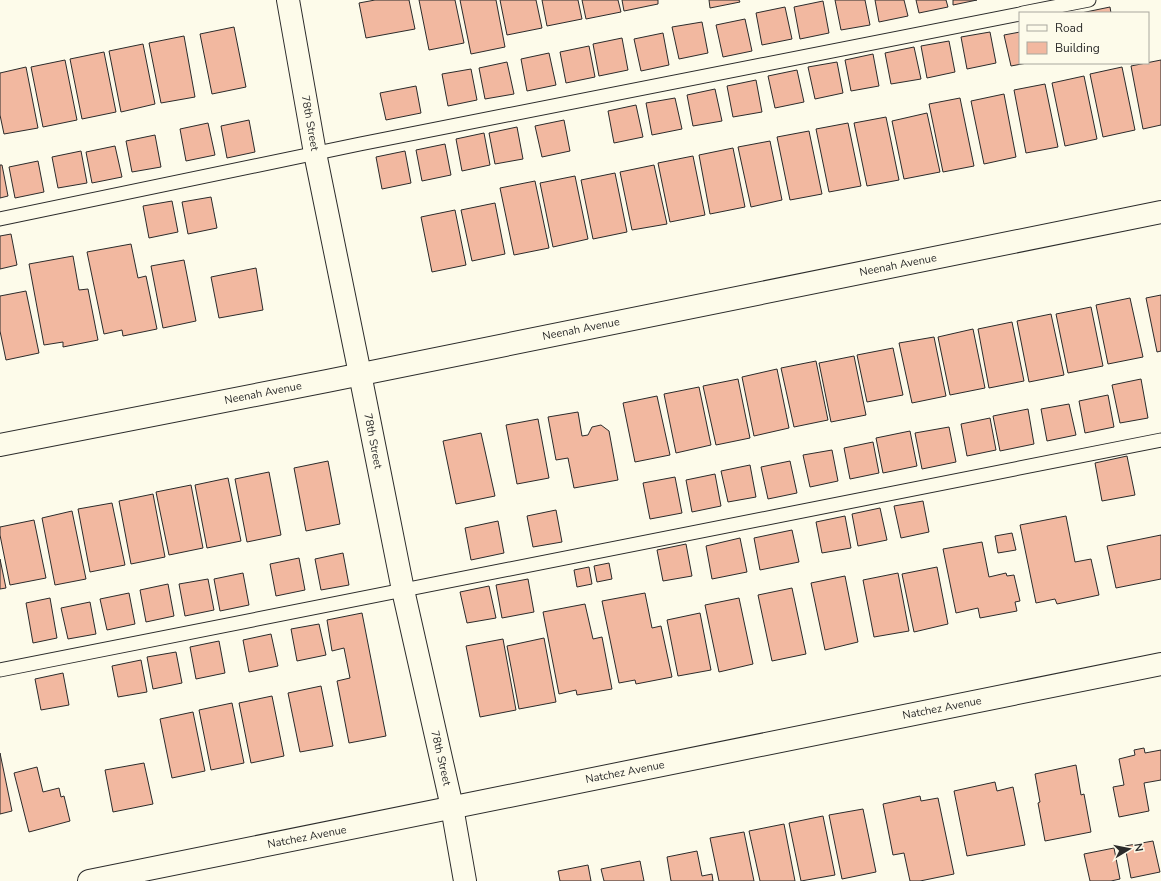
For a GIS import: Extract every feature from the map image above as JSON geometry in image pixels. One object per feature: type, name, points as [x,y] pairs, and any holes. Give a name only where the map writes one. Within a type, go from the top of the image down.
[{"type":"street","name":"78th Street","points":[[288,0],[315,153],[403,590],[452,807],[465,881]]},
{"type":"street","name":"Neenah Avenue","points":[[0,445],[360,374],[1161,212]]},
{"type":"street","name":"Natchez Avenue","points":[[89,881],[1161,664]]},
{"type":"lane","points":[[1028,12],[1089,0]]},
{"type":"lane","points":[[0,219],[315,153],[1019,14]]},
{"type":"lane","points":[[0,670],[1161,440]]},
{"type":"building","points":[[375,0],[409,0],[415,29],[366,38],[359,3]]},
{"type":"building","points":[[419,0],[455,0],[464,43],[429,50]]},
{"type":"building","points":[[460,0],[496,0],[505,47],[471,54]]},
{"type":"building","points":[[500,0],[536,0],[542,28],[507,35]]},
{"type":"building","points":[[542,0],[578,0],[582,19],[547,26]]},
{"type":"building","points":[[582,0],[618,0],[621,12],[586,19]]},
{"type":"building","points":[[622,0],[658,0],[658,4],[624,11]]},
{"type":"building","points":[[709,0],[739,0],[740,2],[710,8]]},
{"type":"building","points":[[835,0],[865,0],[870,25],[841,30]]},
{"type":"building","points":[[875,0],[904,0],[908,16],[879,22]]},
{"type":"building","points":[[916,0],[946,0],[948,7],[919,13]]},
{"type":"building","points":[[953,0],[977,0],[953,5]]},
{"type":"building","points":[[823,1],[829,33],[800,39],[794,7]]},
{"type":"building","points":[[785,7],[792,39],[762,45],[756,13]]},
{"type":"building","points":[[1110,7],[1111,12],[1086,12]]},
{"type":"building","points":[[745,19],[752,51],[723,57],[716,25]]},
{"type":"building","points":[[702,22],[708,53],[679,59],[672,27]]},
{"type":"building","points":[[234,27],[246,87],[212,94],[200,34]]},
{"type":"building","points":[[990,32],[996,63],[967,69],[961,37]]},
{"type":"building","points":[[1019,32],[1019,64],[1022,64],[1011,66],[1004,35]]},
{"type":"building","points":[[663,33],[669,65],[641,71],[634,39]]},
{"type":"building","points":[[184,36],[195,97],[161,103],[149,43]]},
{"type":"building","points":[[622,38],[628,70],[599,76],[593,44]]},
{"type":"building","points":[[949,41],[955,72],[927,78],[921,46]]},
{"type":"building","points":[[143,44],[155,104],[121,112],[109,51]]},
{"type":"building","points":[[589,46],[595,77],[566,83],[560,52]]},
{"type":"building","points":[[914,47],[921,79],[891,84],[885,53]]},
{"type":"building","points":[[104,52],[116,112],[82,119],[70,59]]},
{"type":"building","points":[[549,53],[556,85],[527,91],[521,59]]},
{"type":"building","points":[[873,54],[879,86],[851,91],[845,60]]},
{"type":"building","points":[[65,60],[77,120],[43,127],[31,67]]},
{"type":"building","points":[[1161,60],[1161,125],[1143,129],[1131,66],[1149,64],[1149,62]]},
{"type":"building","points":[[507,62],[514,94],[485,99],[479,68]]},
{"type":"building","points":[[837,62],[843,93],[815,99],[808,67]]},
{"type":"building","points":[[26,67],[38,128],[4,134],[0,115],[0,73]]},
{"type":"building","points":[[1122,67],[1135,130],[1103,137],[1090,74]]},
{"type":"building","points":[[471,69],[477,100],[448,106],[442,74]]},
{"type":"building","points":[[797,70],[804,102],[775,108],[768,76]]},
{"type":"building","points":[[1084,76],[1097,139],[1065,146],[1052,83]]},
{"type":"building","points":[[756,80],[762,112],[733,117],[727,86]]},
{"type":"building","points":[[1045,84],[1058,147],[1026,153],[1014,90]]},
{"type":"building","points":[[416,86],[421,113],[386,120],[380,93]]},
{"type":"building","points":[[715,89],[722,121],[693,126],[687,95]]},
{"type":"building","points":[[1004,94],[1016,157],[984,164],[971,101]]},
{"type":"building","points":[[675,98],[682,129],[652,135],[646,103]]},
{"type":"building","points":[[960,98],[974,166],[943,172],[929,104]]},
{"type":"building","points":[[636,105],[643,137],[614,143],[608,111]]},
{"type":"building","points":[[927,113],[940,172],[904,179],[892,121]]},
{"type":"building","points":[[886,117],[899,180],[867,186],[854,123]]},
{"type":"building","points":[[249,120],[255,152],[227,158],[221,126]]},
{"type":"building","points":[[564,120],[570,151],[542,157],[535,126]]},
{"type":"building","points":[[208,123],[215,155],[186,161],[180,129]]},
{"type":"building","points":[[848,123],[861,186],[829,192],[816,129]]},
{"type":"building","points":[[517,127],[523,159],[495,164],[489,133]]},
{"type":"building","points":[[809,131],[822,194],[790,200],[777,137]]},
{"type":"building","points":[[484,133],[490,165],[462,171],[456,139]]},
{"type":"building","points":[[155,135],[161,167],[132,172],[126,141]]},
{"type":"building","points":[[770,141],[782,200],[751,207],[738,147]]},
{"type":"building","points":[[445,144],[451,175],[422,181],[416,150]]},
{"type":"building","points":[[115,146],[122,177],[92,183],[86,152]]},
{"type":"building","points":[[733,148],[745,207],[710,214],[699,155]]},
{"type":"building","points":[[81,151],[87,183],[58,188],[52,157]]},
{"type":"building","points":[[405,151],[411,183],[382,189],[376,157]]},
{"type":"building","points":[[693,156],[705,215],[670,222],[658,163]]},
{"type":"building","points":[[38,161],[44,192],[15,198],[9,167]]},
{"type":"building","points":[[0,165],[2,165],[8,196],[0,198]]},
{"type":"building","points":[[654,165],[667,224],[632,230],[620,172]]},
{"type":"building","points":[[615,173],[627,232],[593,239],[581,180]]},
{"type":"building","points":[[575,176],[588,239],[553,247],[540,183]]},
{"type":"building","points":[[535,181],[549,248],[514,255],[500,188]]},
{"type":"building","points":[[211,197],[217,228],[188,234],[182,202]]},
{"type":"building","points":[[172,201],[178,232],[149,238],[143,206]]},
{"type":"building","points":[[495,203],[505,254],[472,261],[461,210]]},
{"type":"building","points":[[455,210],[466,265],[432,272],[421,217]]},
{"type":"building","points":[[11,234],[17,265],[0,269],[0,236]]},
{"type":"building","points":[[131,244],[138,278],[146,276],[157,329],[123,336],[122,330],[104,334],[87,252]]},
{"type":"building","points":[[73,256],[79,290],[88,289],[98,340],[63,347],[63,342],[44,345],[29,264]]},
{"type":"building","points":[[184,260],[196,321],[163,328],[151,266]]},
{"type":"building","points":[[256,268],[263,310],[219,318],[211,277]]},
{"type":"building","points":[[26,291],[39,353],[6,360],[0,331],[0,296]]},
{"type":"building","points":[[1161,295],[1161,351],[1157,352],[1146,298]]},
{"type":"building","points":[[1130,298],[1143,357],[1108,364],[1096,305]]},
{"type":"building","points":[[1091,307],[1103,366],[1068,373],[1056,314]]},
{"type":"building","points":[[1051,314],[1064,375],[1029,382],[1017,321]]},
{"type":"building","points":[[1012,322],[1024,381],[989,388],[978,329]]},
{"type":"building","points":[[973,329],[985,388],[950,395],[938,337]]},
{"type":"building","points":[[934,337],[946,396],[912,403],[899,343]]},
{"type":"building","points":[[893,348],[903,395],[867,402],[857,355]]},
{"type":"building","points":[[854,356],[866,415],[831,422],[819,363]]},
{"type":"building","points":[[816,361],[828,420],[794,427],[781,368]]},
{"type":"building","points":[[777,369],[789,428],[754,436],[742,377]]},
{"type":"building","points":[[738,379],[750,438],[716,445],[703,386]]},
{"type":"building","points":[[1141,379],[1148,418],[1120,423],[1112,385]]},
{"type":"building","points":[[699,387],[711,445],[676,453],[664,394]]},
{"type":"building","points":[[1108,395],[1114,427],[1085,433],[1079,401]]},
{"type":"building","points":[[657,396],[670,455],[635,462],[623,403]]},
{"type":"building","points":[[1069,404],[1076,435],[1047,441],[1041,409]]},
{"type":"building","points":[[1028,409],[1034,444],[1000,451],[993,416]]},
{"type":"building","points":[[578,412],[582,436],[588,435],[592,427],[601,425],[609,431],[618,480],[574,488],[568,458],[556,460],[548,417]]},
{"type":"building","points":[[990,418],[996,450],[967,456],[961,424]]},
{"type":"building","points":[[538,419],[549,478],[517,484],[506,425]]},
{"type":"building","points":[[949,427],[956,462],[922,469],[915,433]]},
{"type":"building","points":[[910,431],[917,466],[883,473],[876,438]]},
{"type":"building","points":[[481,433],[495,496],[456,504],[443,441]]},
{"type":"building","points":[[873,442],[879,473],[850,479],[844,448]]},
{"type":"building","points":[[832,450],[838,481],[810,487],[803,455]]},
{"type":"building","points":[[1127,456],[1135,495],[1102,501],[1095,463]]},
{"type":"building","points":[[328,461],[340,524],[306,531],[294,468]]},
{"type":"building","points":[[790,461],[797,493],[768,499],[761,467]]},
{"type":"building","points":[[750,465],[756,497],[728,502],[721,471]]},
{"type":"building","points":[[269,472],[281,535],[247,542],[235,479]]},
{"type":"building","points":[[715,474],[721,506],[692,512],[686,480]]},
{"type":"building","points":[[675,477],[682,513],[650,519],[643,483]]},
{"type":"building","points":[[228,478],[241,541],[207,548],[195,485]]},
{"type":"building","points":[[191,485],[203,548],[169,555],[156,492]]},
{"type":"building","points":[[153,494],[165,557],[131,564],[119,501]]},
{"type":"building","points":[[923,501],[929,532],[901,538],[894,506]]},
{"type":"building","points":[[112,503],[125,565],[90,572],[78,509]]},
{"type":"building","points":[[880,508],[887,540],[858,546],[852,514]]},
{"type":"building","points":[[556,510],[562,542],[533,547],[527,516]]},
{"type":"building","points":[[72,511],[86,579],[55,585],[42,518]]},
{"type":"building","points":[[845,516],[851,548],[822,553],[816,522]]},
{"type":"building","points":[[1066,516],[1075,562],[1091,559],[1099,595],[1057,604],[1055,599],[1036,603],[1020,525]]},
{"type":"building","points":[[34,520],[46,578],[10,585],[0,535],[0,527]]},
{"type":"building","points":[[498,521],[504,553],[471,560],[465,528]]},
{"type":"building","points":[[792,530],[799,562],[760,570],[754,538]]},
{"type":"building","points":[[1012,533],[1016,550],[998,553],[995,536]]},
{"type":"building","points":[[1161,535],[1161,579],[1116,588],[1107,546]]},
{"type":"building","points":[[740,538],[747,572],[712,579],[706,546]]},
{"type":"building","points":[[982,542],[989,577],[1006,573],[1007,576],[1014,575],[1020,601],[1015,602],[1017,611],[980,618],[978,608],[956,613],[943,549]]},
{"type":"building","points":[[686,544],[692,576],[663,581],[657,550]]},
{"type":"building","points":[[343,553],[349,585],[321,590],[315,559]]},
{"type":"building","points":[[299,558],[305,590],[276,596],[270,564]]},
{"type":"building","points":[[0,559],[6,588],[0,589]]},
{"type":"building","points":[[609,563],[612,579],[597,582],[594,566]]},
{"type":"building","points":[[589,567],[592,584],[577,587],[574,570]]},
{"type":"building","points":[[937,567],[948,624],[914,632],[902,574]]},
{"type":"building","points":[[243,573],[249,605],[220,611],[214,579]]},
{"type":"building","points":[[898,573],[909,631],[874,637],[863,580]]},
{"type":"building","points":[[845,576],[858,642],[825,650],[811,583]]},
{"type":"building","points":[[208,579],[214,610],[185,616],[179,584]]},
{"type":"building","points":[[528,579],[534,612],[502,618],[496,585]]},
{"type":"building","points":[[168,584],[174,616],[146,622],[140,590]]},
{"type":"building","points":[[489,586],[496,618],[467,623],[460,592]]},
{"type":"building","points":[[792,588],[806,654],[772,661],[758,595]]},
{"type":"building","points":[[129,593],[135,624],[107,630],[100,599]]},
{"type":"building","points":[[645,593],[652,628],[661,626],[672,677],[636,684],[635,680],[619,683],[602,601]]},
{"type":"building","points":[[50,598],[57,638],[33,643],[26,603]]},
{"type":"building","points":[[739,598],[753,664],[719,672],[705,605]]},
{"type":"building","points":[[90,602],[96,634],[68,639],[61,608]]},
{"type":"building","points":[[585,604],[593,639],[602,637],[612,689],[577,695],[576,690],[559,694],[543,612]]},
{"type":"building","points":[[362,613],[386,736],[349,743],[337,681],[350,678],[344,648],[332,651],[327,620]]},
{"type":"building","points":[[700,613],[711,670],[678,676],[667,620]]},
{"type":"building","points":[[319,624],[326,655],[297,661],[291,629]]},
{"type":"building","points":[[271,634],[278,666],[249,672],[243,640]]},
{"type":"building","points":[[544,638],[556,702],[519,709],[507,646]]},
{"type":"building","points":[[503,639],[516,710],[480,717],[466,646]]},
{"type":"building","points":[[219,641],[225,673],[196,679],[190,647]]},
{"type":"building","points":[[176,652],[182,683],[153,689],[147,657]]},
{"type":"building","points":[[141,660],[147,692],[118,697],[112,666]]},
{"type":"building","points":[[63,673],[69,705],[41,710],[35,679]]},
{"type":"building","points":[[321,686],[333,746],[300,752],[288,693]]},
{"type":"building","points":[[272,696],[284,756],[251,763],[239,703]]},
{"type":"building","points":[[232,703],[244,763],[211,770],[199,710]]},
{"type":"building","points":[[193,712],[205,771],[172,778],[160,719]]},
{"type":"building","points":[[1144,748],[1145,753],[1161,750],[1161,780],[1144,783],[1149,811],[1119,817],[1113,787],[1124,785],[1119,759],[1135,755],[1134,750]]},
{"type":"building","points":[[0,753],[12,811],[0,814]]},
{"type":"building","points":[[144,763],[153,804],[113,812],[105,770]]},
{"type":"building","points":[[1076,765],[1081,795],[1084,794],[1091,832],[1045,841],[1038,803],[1040,802],[1035,774]]},
{"type":"building","points":[[37,767],[43,792],[59,788],[61,797],[64,796],[70,821],[29,832],[14,773]]},
{"type":"building","points":[[995,782],[997,791],[1013,787],[1025,845],[967,856],[954,791]]},
{"type":"building","points":[[920,796],[921,801],[938,798],[954,874],[920,881],[910,881],[904,853],[893,855],[883,804]]},
{"type":"building","points":[[863,809],[876,872],[842,879],[829,815]]},
{"type":"building","points":[[823,816],[835,875],[801,881],[789,823]]},
{"type":"building","points":[[784,824],[795,881],[760,881],[749,831]]},
{"type":"building","points":[[744,832],[754,881],[719,881],[710,838]]},
{"type":"building","points":[[1153,841],[1160,872],[1131,878],[1125,846]]},
{"type":"building","points":[[1114,848],[1120,879],[1111,881],[1090,881],[1084,854]]},
{"type":"building","points":[[697,851],[702,876],[712,874],[713,881],[671,881],[667,857]]},
{"type":"building","points":[[640,861],[644,881],[604,881],[601,869]]},
{"type":"building","points":[[588,865],[591,881],[560,881],[558,871]]}]
